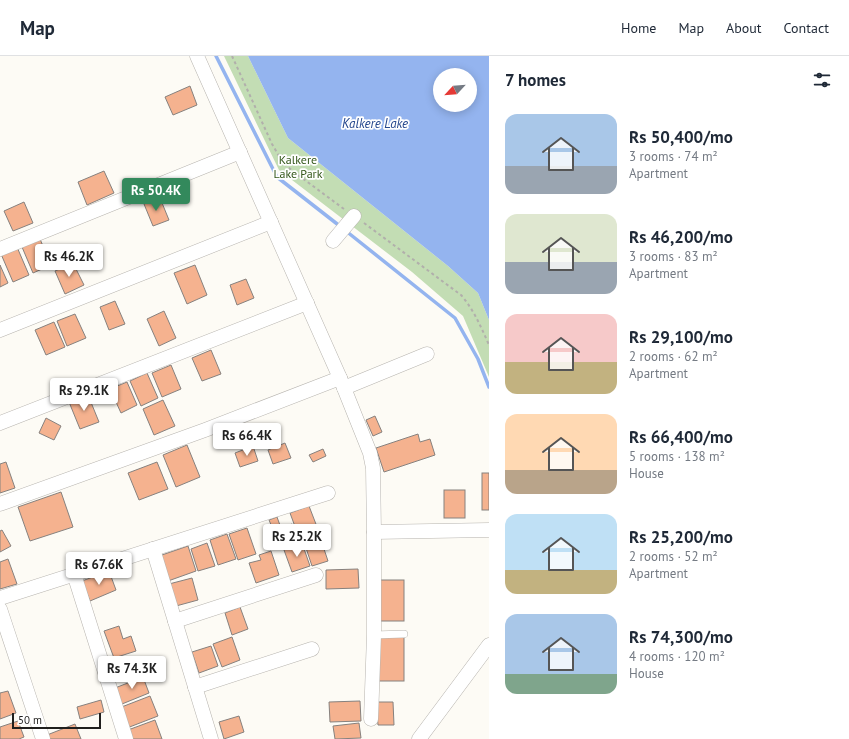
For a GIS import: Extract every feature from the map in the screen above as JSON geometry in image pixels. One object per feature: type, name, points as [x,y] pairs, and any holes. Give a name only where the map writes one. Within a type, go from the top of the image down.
[{"type":"street","points":[[197,56],[342,383],[370,453],[373,468],[374,532],[374,635],[371,719]]},
{"type":"street","points":[[0,249],[240,152]]},
{"type":"street","points":[[0,330],[271,222]]},
{"type":"street","points":[[0,422],[307,303]]},
{"type":"street","points":[[0,504],[205,430],[427,354]]},
{"type":"street","points":[[0,598],[328,493]]},
{"type":"street","points":[[374,532],[489,530]]},
{"type":"street","points":[[153,549],[211,739]]},
{"type":"street","points":[[74,574],[126,739]]},
{"type":"street","points":[[175,622],[316,575]]},
{"type":"street","points":[[0,609],[43,739]]},
{"type":"street","points":[[419,739],[489,645]]},
{"type":"street","points":[[195,687],[312,649]]},
{"type":"lane","points":[[374,635],[404,634]]},
{"type":"green space","name":"Kalkere Lake Park","points":[[224,56],[248,56],[288,138],[448,266],[478,293],[489,320],[489,377],[463,316],[412,272],[279,170]]},
{"type":"water","name":"Kalkere Lake","points":[[248,56],[489,56],[489,320],[478,293],[448,266],[288,138]]},
{"type":"building","points":[[190,86],[197,105],[173,115],[165,97]]},
{"type":"building","points":[[104,171],[114,193],[87,205],[78,182]]},
{"type":"building","points":[[160,198],[169,220],[153,226],[144,204]]},
{"type":"building","points":[[24,202],[33,223],[13,231],[4,211]]},
{"type":"building","points":[[40,239],[51,265],[33,273],[22,247]]},
{"type":"building","points":[[17,247],[29,275],[13,282],[1,254]]},
{"type":"building","points":[[73,263],[84,285],[65,294],[55,271]]},
{"type":"building","points":[[0,265],[8,283],[0,287]]},
{"type":"building","points":[[195,265],[207,295],[187,304],[174,273]]},
{"type":"building","points":[[246,279],[254,298],[237,305],[230,285]]},
{"type":"building","points":[[115,301],[125,324],[109,330],[100,307]]},
{"type":"building","points":[[164,311],[176,338],[159,346],[147,319]]},
{"type":"building","points":[[75,314],[86,338],[67,346],[57,321]]},
{"type":"building","points":[[54,322],[65,347],[46,355],[35,330]]},
{"type":"building","points":[[211,350],[221,374],[202,381],[192,358]]},
{"type":"building","points":[[171,365],[181,389],[162,397],[152,373]]},
{"type":"building","points":[[147,373],[158,398],[141,406],[130,381]]},
{"type":"building","points":[[127,382],[137,405],[121,413],[110,389]]},
{"type":"building","points":[[88,395],[99,422],[80,429],[69,402]]},
{"type":"building","points":[[163,400],[175,426],[154,435],[143,409]]},
{"type":"building","points":[[375,416],[382,432],[373,436],[366,420]]},
{"type":"building","points":[[46,418],[61,426],[54,440],[39,433]]},
{"type":"building","points":[[418,434],[420,442],[430,439],[435,455],[384,472],[376,448]]},
{"type":"building","points":[[285,443],[291,458],[273,464],[268,450]]},
{"type":"building","points":[[187,445],[200,477],[176,487],[163,455]]},
{"type":"building","points":[[253,446],[258,461],[240,467],[235,453]]},
{"type":"building","points":[[323,449],[326,456],[313,462],[309,455]]},
{"type":"building","points":[[6,462],[15,488],[0,493],[0,464]]},
{"type":"building","points":[[157,462],[168,489],[139,500],[128,473]]},
{"type":"building","points":[[482,473],[489,473],[489,510],[482,510]]},
{"type":"building","points":[[444,490],[465,490],[465,518],[444,518]]},
{"type":"building","points":[[61,492],[73,527],[30,541],[18,507]]},
{"type":"building","points":[[309,506],[319,532],[300,540],[290,513]]},
{"type":"building","points":[[277,517],[281,528],[292,524],[296,537],[270,545],[266,535],[274,532],[269,520]]},
{"type":"building","points":[[247,528],[256,554],[238,560],[229,534]]},
{"type":"building","points":[[2,530],[11,546],[0,552],[0,531]]},
{"type":"building","points":[[227,534],[236,559],[218,565],[210,540]]},
{"type":"building","points":[[320,537],[328,561],[312,566],[304,542]]},
{"type":"building","points":[[207,543],[215,566],[198,571],[191,549]]},
{"type":"building","points":[[302,543],[310,566],[292,572],[284,550]]},
{"type":"building","points":[[188,546],[196,571],[168,581],[159,556]]},
{"type":"building","points":[[271,551],[279,575],[256,583],[249,563],[261,560],[259,555]]},
{"type":"building","points":[[8,559],[17,584],[0,589],[0,562]]},
{"type":"building","points":[[358,569],[359,588],[326,589],[326,570]]},
{"type":"building","points":[[109,571],[116,590],[90,601],[82,581]]},
{"type":"building","points":[[192,578],[198,600],[176,606],[169,584]]},
{"type":"building","points":[[378,580],[404,580],[404,621],[378,621]]},
{"type":"building","points":[[240,607],[248,629],[232,635],[225,613]]},
{"type":"building","points":[[119,626],[123,639],[131,636],[136,651],[114,658],[104,631]]},
{"type":"building","points":[[232,637],[240,660],[222,667],[213,644]]},
{"type":"building","points":[[378,637],[404,637],[404,681],[378,681]]},
{"type":"building","points":[[211,646],[218,666],[199,673],[192,652]]},
{"type":"building","points":[[143,677],[149,693],[122,704],[115,688]]},
{"type":"building","points":[[8,691],[16,713],[0,719],[0,693]]},
{"type":"building","points":[[150,696],[158,716],[127,728],[119,708]]},
{"type":"building","points":[[101,700],[104,712],[80,719],[77,707]]},
{"type":"building","points":[[360,701],[361,721],[330,722],[329,702]]},
{"type":"building","points":[[376,702],[393,702],[394,725],[378,725]]},
{"type":"building","points":[[239,716],[244,732],[224,739],[219,722]]},
{"type":"building","points":[[155,720],[162,739],[131,739],[128,730]]},
{"type":"building","points":[[18,721],[24,737],[19,739],[0,739],[0,727]]},
{"type":"building","points":[[359,723],[361,738],[335,739],[333,726]]},
{"type":"building","points":[[75,724],[81,739],[49,739],[47,735]]},
{"type":"waterway","points":[[216,56],[277,177],[341,227]]},
{"type":"waterway","points":[[346,231],[455,318],[478,359],[489,387]]}]
